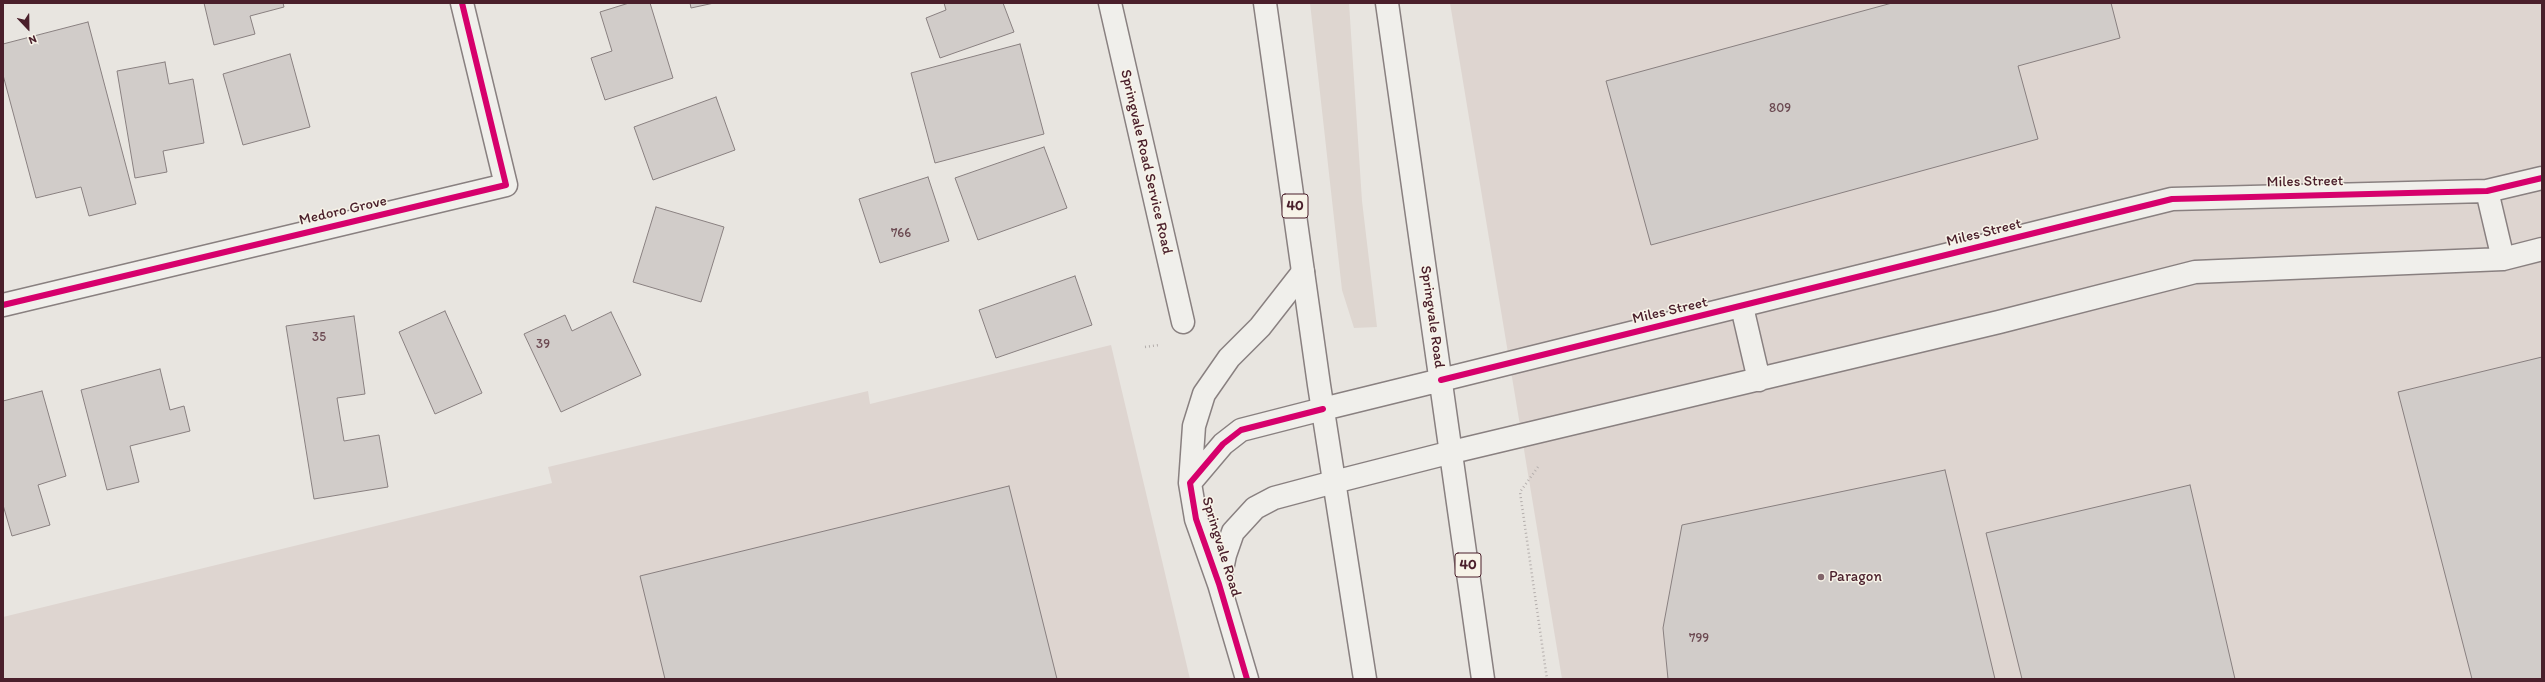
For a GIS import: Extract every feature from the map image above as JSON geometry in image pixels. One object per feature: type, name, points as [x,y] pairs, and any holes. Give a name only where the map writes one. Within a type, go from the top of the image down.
[{"type":"main road","name":"Medoro Grove","points":[[3,306],[506,185],[462,3]]},
{"type":"main road","name":"Springvale Road Service Road","points":[[1110,3],[1183,322]]},
{"type":"main road","name":"40","points":[[1265,3],[1323,409],[1365,679]]},
{"type":"main road","name":"Springvale Road","points":[[1387,3],[1452,452],[1483,679]]},
{"type":"main road","name":"Miles Street","points":[[1323,409],[1742,307],[2172,199],[2487,191],[2542,178]]},
{"type":"main road","points":[[2487,191],[2503,259]]},
{"type":"main road","points":[[1452,452],[1759,380],[2195,272],[2503,259],[2542,250]]},
{"type":"main road","points":[[1190,483],[1194,426],[1204,394],[1229,358],[1260,326],[1303,272]]},
{"type":"main road","points":[[1742,307],[1759,380]]},
{"type":"main road","name":"Springvale Road","points":[[1247,679],[1219,584],[1196,519],[1190,483],[1223,444],[1241,430],[1323,409]]},
{"type":"main road","name":"Springvale Road","points":[[1219,584],[1225,555],[1233,532],[1255,508],[1274,498],[1452,452]]},
{"type":"path","points":[[1541,464],[1520,492],[1547,679]]},
{"type":"shaded area","points":[[1310,3],[1349,3],[1362,201],[1377,327],[1354,328],[1342,290]]},
{"type":"shaded area","points":[[1450,3],[2542,3],[2542,679],[1562,679]]},
{"type":"shaded area","points":[[1111,345],[1190,679],[3,679],[3,617],[552,483],[548,467],[868,391],[870,404]]},
{"type":"building","points":[[204,3],[283,3],[284,7],[250,16],[255,34],[214,45]]},
{"type":"building","points":[[629,3],[650,3],[673,78],[605,100],[591,58],[612,51],[600,12]]},
{"type":"building","points":[[690,3],[714,3],[691,8]]},
{"type":"building","points":[[944,3],[1003,3],[1014,32],[940,58],[926,18],[946,10]]},
{"type":"building","points":[[1892,3],[2111,3],[2120,38],[2018,66],[2038,139],[1651,245],[1606,81]]},
{"type":"building","points":[[88,22],[136,204],[89,216],[81,187],[36,198],[3,75],[3,44]]},
{"type":"building","points":[[1020,44],[1044,134],[935,163],[911,73]]},
{"type":"building","points":[[290,54],[310,127],[243,145],[223,74]]},
{"type":"building","points":[[165,62],[169,84],[193,79],[204,143],[163,151],[167,172],[135,178],[117,71]]},
{"type":"building","points":[[716,97],[735,150],[653,180],[634,127]]},
{"type":"building","points":[[1044,147],[1067,208],[978,240],[955,178]]},
{"type":"building","points":[[928,177],[949,241],[880,263],[859,199]]},
{"type":"building","points":[[656,207],[724,227],[701,302],[633,282]]},
{"type":"building","points":[[1075,276],[1092,325],[996,358],[979,310]]},
{"type":"building","points":[[445,311],[482,393],[435,414],[399,332]]},
{"type":"building","points":[[611,312],[641,375],[561,412],[524,334],[565,315],[572,331]]},
{"type":"building","points":[[354,316],[365,394],[337,398],[344,441],[379,435],[388,487],[314,499],[286,326]]},
{"type":"building","points":[[2542,357],[2542,679],[2472,679],[2398,392]]},
{"type":"building","points":[[160,369],[170,410],[184,406],[190,431],[130,446],[139,482],[107,490],[81,390]]},
{"type":"building","points":[[42,391],[66,476],[38,485],[50,525],[12,536],[3,505],[3,401]]},
{"type":"building","name":"Paragon","points":[[1945,470],[1995,679],[1668,679],[1663,628],[1682,525]]},
{"type":"building","points":[[2190,485],[2235,679],[2022,679],[1986,533]]},
{"type":"building","points":[[1009,486],[1057,679],[665,679],[640,576]]},
{"type":"cycle path","points":[[3,305],[506,185],[462,3]]},
{"type":"cycle path","points":[[1441,380],[2172,199],[2487,191],[2542,178]]},
{"type":"cycle path","points":[[1247,679],[1219,584],[1196,519],[1190,483],[1223,444],[1241,430],[1323,409]]},
{"type":"place","name":"Paragon","points":[[1821,577]]}]
